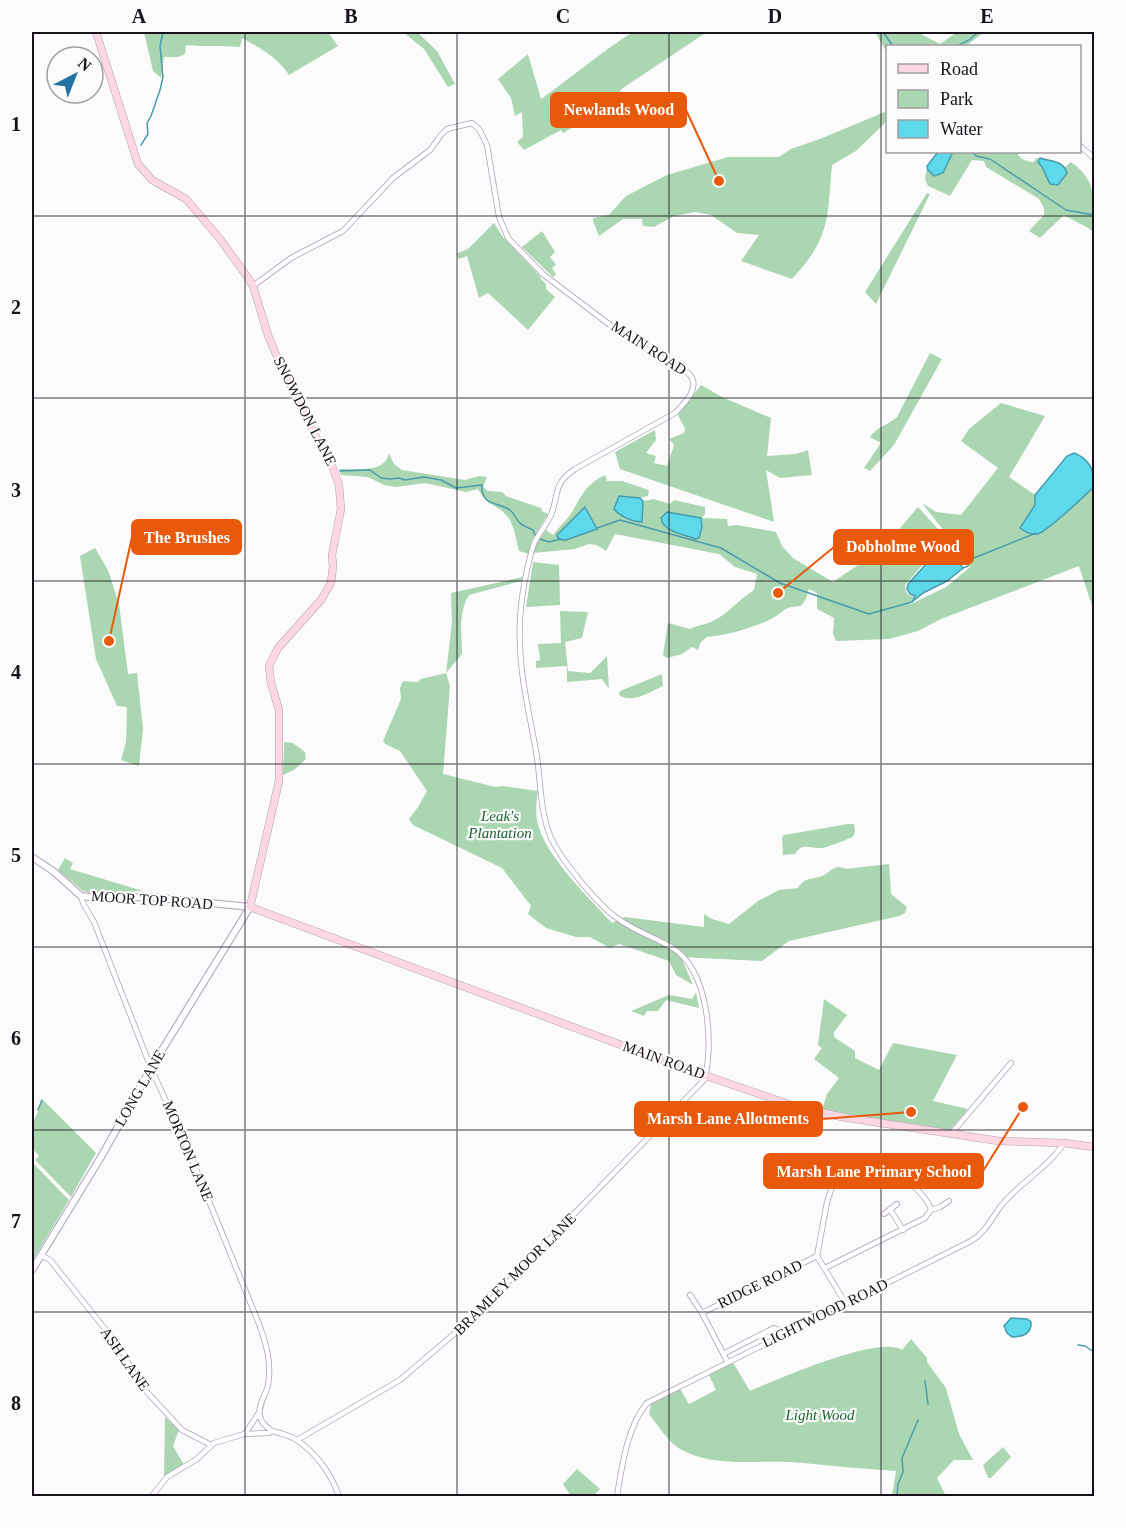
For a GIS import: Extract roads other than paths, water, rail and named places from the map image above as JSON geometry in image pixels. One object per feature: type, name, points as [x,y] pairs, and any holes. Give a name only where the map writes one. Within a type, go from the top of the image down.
[{"type":"main road","name":"SNOWDON LANE","points":[[96,32],[138,164],[152,180],[186,199],[233,256],[253,286],[268,335],[283,371],[336,474],[341,509],[332,555],[331,583],[321,600],[278,648],[269,666],[271,683],[279,710],[279,781],[250,907]]},
{"type":"main road","name":"MAIN ROAD","points":[[250,907],[706,1076],[812,1112],[1013,1143],[1064,1143],[1095,1147]]},
{"type":"street","name":"MAIN ROAD","points":[[253,286],[291,258],[343,231],[393,178],[430,150],[447,129],[472,123],[479,129],[490,158],[502,228],[513,244],[544,275],[626,337],[688,373],[694,381],[693,390],[675,413],[575,469],[561,480],[551,514],[537,538],[521,602],[520,645],[527,708],[534,739],[546,823],[554,843],[572,868],[615,917],[674,949],[687,960],[700,987],[707,1016],[709,1043],[706,1076]]},
{"type":"street","points":[[1081,147],[1095,158]]},
{"type":"street","name":"MOOR TOP ROAD","points":[[32,857],[53,871],[81,896],[150,897],[250,907]]},
{"type":"street","name":"MORTON LANE","points":[[81,896],[94,922],[151,1068],[193,1163],[267,1346],[270,1376],[268,1388],[260,1411],[244,1434]]},
{"type":"street","name":"LONG LANE","points":[[32,1270],[101,1157],[151,1068],[250,907]]},
{"type":"street","points":[[951,1134],[1011,1063]]},
{"type":"street","name":"BRAMLEY MOOR LANE","points":[[297,1440],[400,1380],[475,1316],[686,1100],[706,1076]]},
{"type":"street","name":"LIGHTWOOD ROAD","points":[[617,1497],[633,1429],[647,1403],[977,1238],[1009,1197],[1064,1143]]},
{"type":"street","points":[[846,1304],[817,1256],[830,1192],[839,1178],[872,1157],[878,1159],[906,1181],[928,1203],[931,1210]]},
{"type":"street","points":[[825,1268],[903,1230],[925,1218],[931,1210],[944,1206],[949,1201]]},
{"type":"street","points":[[884,1214],[897,1204]]},
{"type":"street","points":[[890,1209],[903,1230]]},
{"type":"street","name":"ASH LANE","points":[[46,1245],[50,1260]]},
{"type":"street","name":"ASH LANE","points":[[41,1255],[50,1260],[121,1350],[137,1380],[146,1391],[182,1430],[211,1445]]},
{"type":"street","name":"RIDGE ROAD","points":[[702,1313],[817,1256]]},
{"type":"street","points":[[690,1294],[727,1362]]},
{"type":"street","points":[[723,1354],[774,1328],[782,1335]]},
{"type":"street","points":[[260,1411],[262,1422],[272,1431],[297,1440],[323,1466],[339,1497]]},
{"type":"street","points":[[152,1497],[167,1477],[197,1459],[211,1445],[244,1434],[272,1431]]},
{"type":"water","points":[[937,153],[952,153],[943,173],[934,176],[927,166]]},
{"type":"water","points":[[1040,158],[1056,162],[1065,169],[1067,173],[1058,185],[1050,184],[1038,162]]},
{"type":"water","points":[[1074,453],[1088,462],[1094,476],[1094,487],[1058,520],[1038,534],[1028,533],[1020,528],[1035,505],[1035,495],[1067,456]]},
{"type":"water","points":[[619,496],[640,498],[643,501],[642,522],[626,518],[616,512],[614,509]]},
{"type":"water","points":[[585,507],[597,529],[566,540],[558,538],[557,535]]},
{"type":"water","points":[[667,512],[701,518],[702,527],[699,538],[680,534],[666,526],[661,518]]},
{"type":"water","points":[[945,543],[963,568],[947,581],[923,593],[912,602],[915,596],[907,589],[908,584]]},
{"type":"water","points":[[1011,1318],[1027,1319],[1031,1322],[1028,1332],[1016,1337],[1007,1333],[1004,1326]]},
{"type":"waterway","points":[[141,145],[148,134],[147,123],[163,77],[160,46],[163,32]]},
{"type":"waterway","points":[[883,32],[892,45]]},
{"type":"waterway","points":[[959,45],[969,40],[976,34],[975,32]]},
{"type":"waterway","points":[[973,153],[976,156],[990,159],[1066,210],[1094,215]]},
{"type":"waterway","points":[[340,471],[370,470],[381,478],[390,479],[405,480],[424,477],[441,480],[456,488],[482,485],[488,501],[507,508],[520,523],[533,530],[536,537]]},
{"type":"waterway","points":[[597,528],[620,520],[721,548],[780,583],[869,614],[912,602]]},
{"type":"waterway","points":[[963,568],[968,566],[969,560],[1036,533]]},
{"type":"waterway","points":[[540,539],[549,542],[561,539]]},
{"type":"waterway","points":[[38,1110],[42,1100]]},
{"type":"waterway","points":[[1078,1345],[1085,1346],[1094,1352]]},
{"type":"waterway","points":[[925,1381],[928,1404]]},
{"type":"waterway","points":[[897,1496],[898,1484],[903,1472],[902,1458],[918,1420]]},
{"type":"place","name":"Newlands Wood","points":[[719,181]]},
{"type":"place","name":"Dobholme Wood","points":[[778,593]]},
{"type":"place","name":"The Brushes","points":[[109,641]]},
{"type":"place","name":"Marsh Lane Primary School","points":[[1023,1107]]},
{"type":"place","name":"Marsh Lane Allotments","points":[[911,1112]]},
{"type":"park label","name":"Leak's Plantation","points":[[500,824]]},
{"type":"park label","name":"Light Wood","points":[[820,1415]]}]
